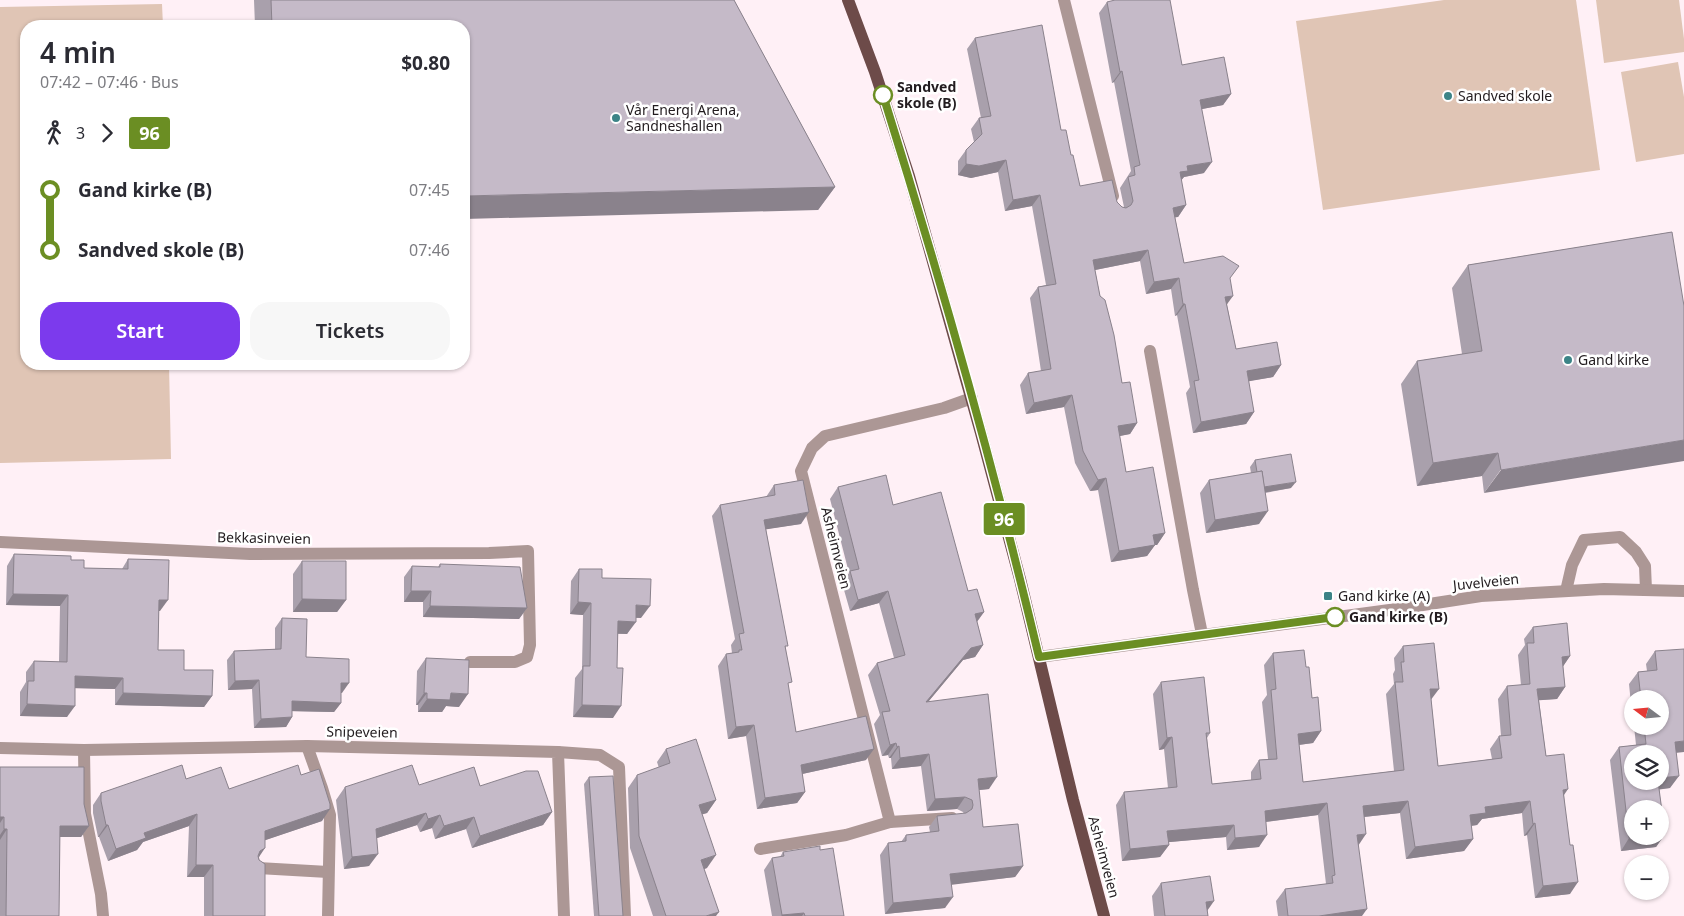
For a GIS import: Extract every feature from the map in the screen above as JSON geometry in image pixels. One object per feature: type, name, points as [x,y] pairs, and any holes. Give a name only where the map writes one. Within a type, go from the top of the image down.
[{"type":"main road","name":"Asheimveien","points":[[848,0],[875,72],[909,176],[972,398],[1020,579],[1073,800],[1104,916]]},
{"type":"street","points":[[1064,0],[1117,211]]},
{"type":"street","points":[[1150,351],[1202,634]]},
{"type":"street","name":"Asheimveien","points":[[890,822],[800,471],[812,448],[825,436],[944,408],[972,398]]},
{"type":"street","points":[[1566,591],[1572,565],[1584,540],[1620,537],[1636,552],[1646,566],[1646,590]]},
{"type":"street","name":"Bekkasinveien","points":[[0,542],[250,554],[528,551],[530,646],[527,657],[515,662],[470,662]]},
{"type":"street","name":"Juvelveien","points":[[1039,657],[1481,596],[1604,589],[1684,591]]},
{"type":"street","points":[[307,746],[330,815],[328,916]]},
{"type":"street","name":"Snipeveien","points":[[0,748],[84,750],[307,746],[558,752],[600,755],[618,767],[624,916]]},
{"type":"street","points":[[84,750],[85,814],[101,894],[103,916]]},
{"type":"street","points":[[558,752],[564,916]]},
{"type":"street","points":[[760,848],[846,834],[890,822],[956,817]]},
{"type":"street","points":[[258,868],[328,872]]},
{"type":"shaded area","name":"Sandved skole","points":[[1444,0],[1576,0],[1600,170],[1323,210],[1296,21]]},
{"type":"shaded area","points":[[1596,0],[1679,0],[1684,52],[1604,63]]},
{"type":"shaded area","points":[[162,4],[163,20],[20,20],[20,370],[169,370],[171,459],[0,463],[0,7]]},
{"type":"shaded area","points":[[1678,62],[1684,97],[1684,154],[1636,162],[1621,72]]},
{"type":"building","name":"Vår Energi Arena, Sandneshallen","points":[[271,0],[734,0],[835,187],[470,196],[470,20],[272,20]]},
{"type":"building","points":[[1115,0],[1170,0],[1182,65],[1224,57],[1231,94],[1200,100],[1212,162],[1187,166],[1188,171],[1180,172],[1186,205],[1173,208],[1184,263],[1223,256],[1239,266],[1230,278],[1233,296],[1225,297],[1236,349],[1277,342],[1281,365],[1247,371],[1254,412],[1201,422],[1194,381],[1199,380],[1179,278],[1154,282],[1148,250],[1093,260],[1100,296],[1105,300],[1114,335],[1122,383],[1130,382],[1137,423],[1118,426],[1126,472],[1153,467],[1165,533],[1153,535],[1155,545],[1119,551],[1106,478],[1098,480],[1083,451],[1072,395],[1034,403],[1028,373],[1051,369],[1038,287],[1056,284],[1040,195],[1013,200],[1006,160],[979,166],[966,164],[966,150],[982,134],[979,118],[991,116],[975,38],[1042,25],[1061,130],[1066,130],[1080,186],[1112,180],[1117,202],[1126,208],[1131,205],[1133,201],[1128,177],[1135,175],[1134,167],[1140,165],[1107,2]]},
{"type":"building","name":"Gand kirke","points":[[1672,232],[1684,306],[1684,440],[1501,470],[1498,453],[1433,463],[1417,361],[1482,351],[1468,265]]},
{"type":"building","points":[[1291,454],[1296,482],[1264,487],[1262,471],[1257,472],[1255,460]]},
{"type":"building","points":[[1262,471],[1268,511],[1215,520],[1209,480]]},
{"type":"building","points":[[886,475],[893,505],[941,492],[968,591],[977,589],[984,612],[975,614],[983,645],[971,648],[926,702],[988,694],[997,777],[978,779],[983,827],[1018,824],[1023,866],[950,874],[953,897],[893,903],[888,843],[906,841],[906,835],[939,831],[937,816],[966,813],[972,809],[973,805],[972,800],[965,797],[935,799],[929,754],[900,758],[899,746],[897,747],[896,743],[890,745],[882,712],[890,711],[877,663],[905,655],[888,591],[858,600],[850,571],[859,569],[838,487]]},
{"type":"building","points":[[803,480],[809,512],[764,520],[788,646],[785,646],[792,682],[788,683],[796,732],[866,716],[874,749],[801,765],[805,792],[765,798],[754,725],[736,727],[726,654],[742,650],[739,634],[744,633],[720,505],[775,495],[774,485]]},
{"type":"building","points":[[14,554],[71,556],[71,560],[84,560],[84,568],[128,569],[128,559],[169,560],[168,600],[159,600],[158,650],[184,650],[184,670],[213,670],[212,696],[123,693],[123,678],[75,676],[75,706],[27,704],[28,681],[34,681],[34,661],[67,662],[68,595],[13,594]]},
{"type":"building","points":[[302,561],[346,561],[346,600],[302,599]]},
{"type":"building","points":[[440,564],[520,567],[527,608],[430,606],[431,591],[411,591],[412,566],[440,567]]},
{"type":"building","points":[[579,569],[602,569],[602,578],[651,579],[650,606],[636,605],[636,622],[618,621],[617,668],[623,668],[621,706],[582,705],[583,666],[590,666],[591,603],[578,602]]},
{"type":"building","points":[[282,618],[307,619],[306,657],[349,659],[349,683],[341,683],[341,703],[292,701],[292,717],[261,719],[259,680],[235,681],[234,651],[281,649]]},
{"type":"building","points":[[1567,623],[1570,656],[1562,657],[1565,687],[1537,689],[1546,756],[1564,754],[1568,789],[1563,790],[1570,845],[1573,845],[1578,882],[1543,886],[1535,823],[1533,824],[1530,801],[1485,807],[1486,813],[1470,815],[1473,839],[1415,847],[1408,801],[1363,806],[1366,834],[1357,835],[1367,909],[1319,916],[1288,916],[1285,889],[1333,883],[1332,876],[1335,875],[1327,803],[1265,811],[1267,835],[1235,838],[1234,825],[1167,831],[1169,845],[1130,849],[1124,792],[1177,787],[1172,737],[1167,738],[1161,682],[1204,677],[1210,733],[1206,733],[1212,784],[1261,779],[1259,760],[1277,759],[1271,690],[1276,689],[1273,653],[1304,650],[1306,667],[1309,667],[1312,698],[1318,697],[1321,731],[1298,734],[1303,782],[1404,770],[1395,682],[1403,682],[1401,662],[1404,662],[1403,646],[1434,643],[1439,689],[1430,689],[1438,766],[1502,758],[1499,736],[1511,735],[1507,686],[1530,684],[1527,643],[1534,643],[1533,627]]},
{"type":"building","points":[[1684,649],[1684,741],[1675,742],[1679,776],[1669,777],[1669,745],[1637,745],[1646,744],[1645,735],[1669,735],[1669,690],[1640,690],[1638,672],[1657,670],[1655,651]]},
{"type":"building","points":[[426,658],[469,660],[468,694],[451,693],[450,700],[427,699],[427,693],[424,693]]},
{"type":"building","points":[[696,739],[716,800],[699,805],[716,855],[701,860],[719,912],[706,916],[666,916],[639,836],[637,775],[670,763],[666,749]]},
{"type":"building","points":[[1624,746],[1624,790],[1659,790],[1661,800],[1625,800],[1619,747]]},
{"type":"building","points":[[182,765],[186,779],[221,767],[229,789],[298,765],[301,775],[319,769],[330,809],[265,831],[265,848],[260,851],[258,856],[259,860],[265,864],[265,916],[213,916],[213,865],[196,865],[197,814],[144,833],[146,838],[116,849],[108,825],[106,825],[101,793]]},
{"type":"building","points":[[412,765],[419,785],[474,767],[480,786],[526,771],[538,771],[552,812],[480,836],[474,817],[444,826],[440,815],[428,819],[426,813],[376,829],[378,854],[352,857],[345,787]]},
{"type":"building","points":[[0,767],[84,767],[84,804],[89,826],[60,826],[59,916],[6,916],[7,829],[4,829],[4,817],[0,817]]},
{"type":"building","points":[[613,776],[623,916],[599,916],[589,777]]},
{"type":"building","points":[[820,846],[820,850],[833,848],[844,916],[805,916],[804,913],[782,915],[772,858],[784,856],[783,852]]},
{"type":"building","points":[[1210,876],[1214,901],[1206,902],[1208,916],[1165,916],[1161,883]]},
{"type":"bus line","name":"96","points":[[883,95],[909,176],[981,433],[1039,657],[1335,617]]},
{"type":"place","name":"Sandved skole (B)","points":[[883,95]]},
{"type":"place","name":"Sandved skole","points":[[1448,96]]},
{"type":"place","name":"Vår Energi Arena, Sandneshallen","points":[[616,118]]},
{"type":"place","name":"Gand kirke","points":[[1568,360]]},
{"type":"place","name":"Gand kirke (A)","points":[[1328,596]]},
{"type":"place","name":"Gand kirke (B)","points":[[1335,617]]}]
